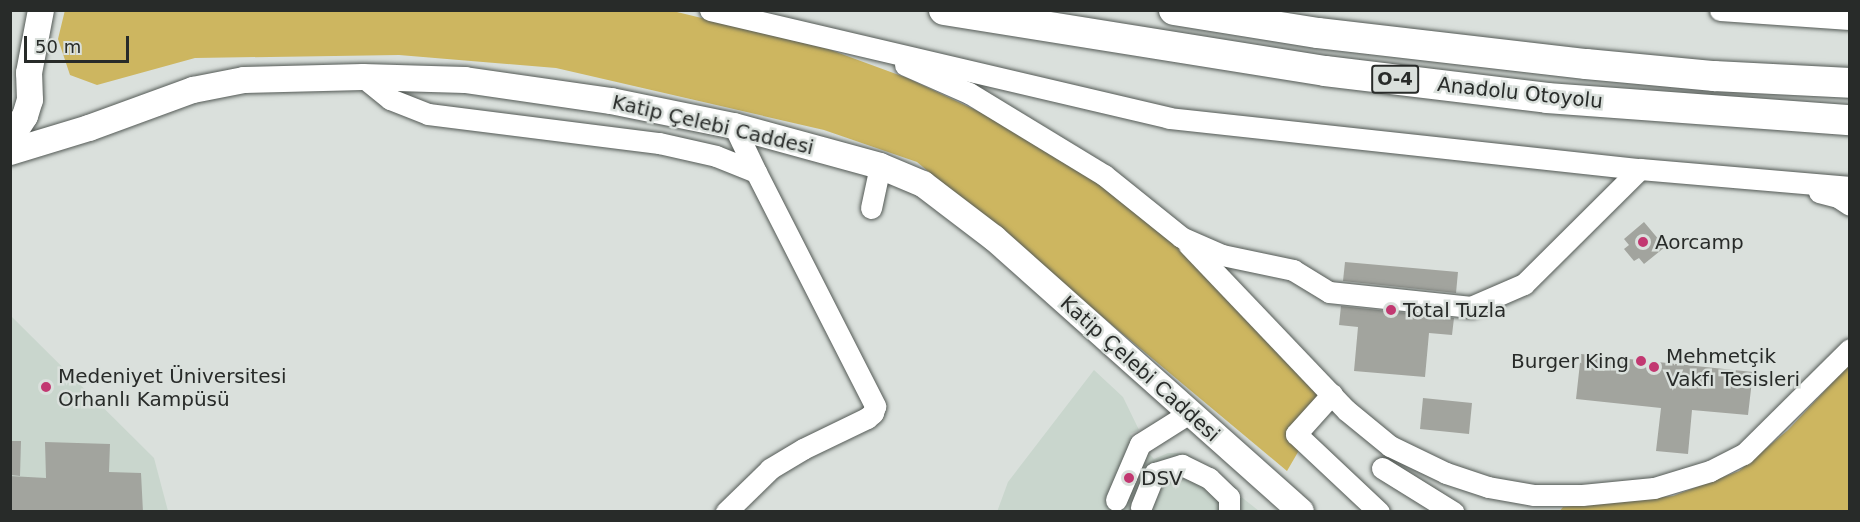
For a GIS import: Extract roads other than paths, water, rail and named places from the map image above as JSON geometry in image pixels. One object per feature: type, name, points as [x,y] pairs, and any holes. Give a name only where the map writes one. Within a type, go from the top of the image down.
[{"type":"highway","name":"Anadolu Otoyolu","points":[[944,10],[1314,69],[1535,97],[1850,120]]},
{"type":"highway","name":"Anadolu Otoyolu","points":[[1174,10],[1318,33],[1517,57],[1714,76],[1850,82]]},
{"type":"main road","points":[[10,139],[25,116],[30,100],[29,73],[39,19]]},
{"type":"main road","points":[[10,62],[23,78],[30,100]]},
{"type":"main road","name":"Katip Çelebi Caddesi","points":[[10,152],[89,128],[193,90],[244,80],[363,77],[465,80],[611,101],[734,126],[880,166],[923,184],[994,238],[1189,413],[1289,507]]},
{"type":"lane","points":[[710,10],[808,31],[1049,92],[1169,118],[1640,169],[1850,187]]},
{"type":"lane","points":[[1720,10],[1850,19]]},
{"type":"lane","points":[[808,31],[903,64],[969,93],[1104,175],[1181,237],[1346,410],[1390,446],[1446,473],[1530,503],[1654,488],[1710,471],[1744,454],[1850,349]]},
{"type":"lane","points":[[363,77],[390,99],[428,114],[659,143],[716,156],[756,172]]},
{"type":"lane","points":[[726,512],[770,469],[803,449],[867,418],[873,413],[875,406],[734,126]]},
{"type":"lane","points":[[871,208],[880,166]]},
{"type":"lane","points":[[1181,237],[1221,255],[1293,270],[1329,292],[1471,307],[1524,284],[1640,169]]},
{"type":"lane","points":[[1780,181],[1838,197],[1850,205]]},
{"type":"lane","points":[[1332,394],[1296,434],[1379,512]]},
{"type":"lane","points":[[1116,500],[1140,444],[1189,413]]},
{"type":"lane","points":[[1141,507],[1155,473],[1182,465],[1209,478],[1229,496],[1229,512]]},
{"type":"lane","points":[[1382,468],[1453,512]]},
{"type":"place","name":"Aorcamp","points":[[1643,242]]},
{"type":"place","name":"Total Tuzla","points":[[1391,310]]},
{"type":"place","name":"Burger King","points":[[1641,361]]},
{"type":"place","name":"Mehmetçik Vakfı Tesisleri","points":[[1654,367]]},
{"type":"place","name":"Medeniyet Üniversitesi Orhanlı Kampüsü","points":[[46,387]]},
{"type":"place","name":"DSV","points":[[1129,478]]}]
